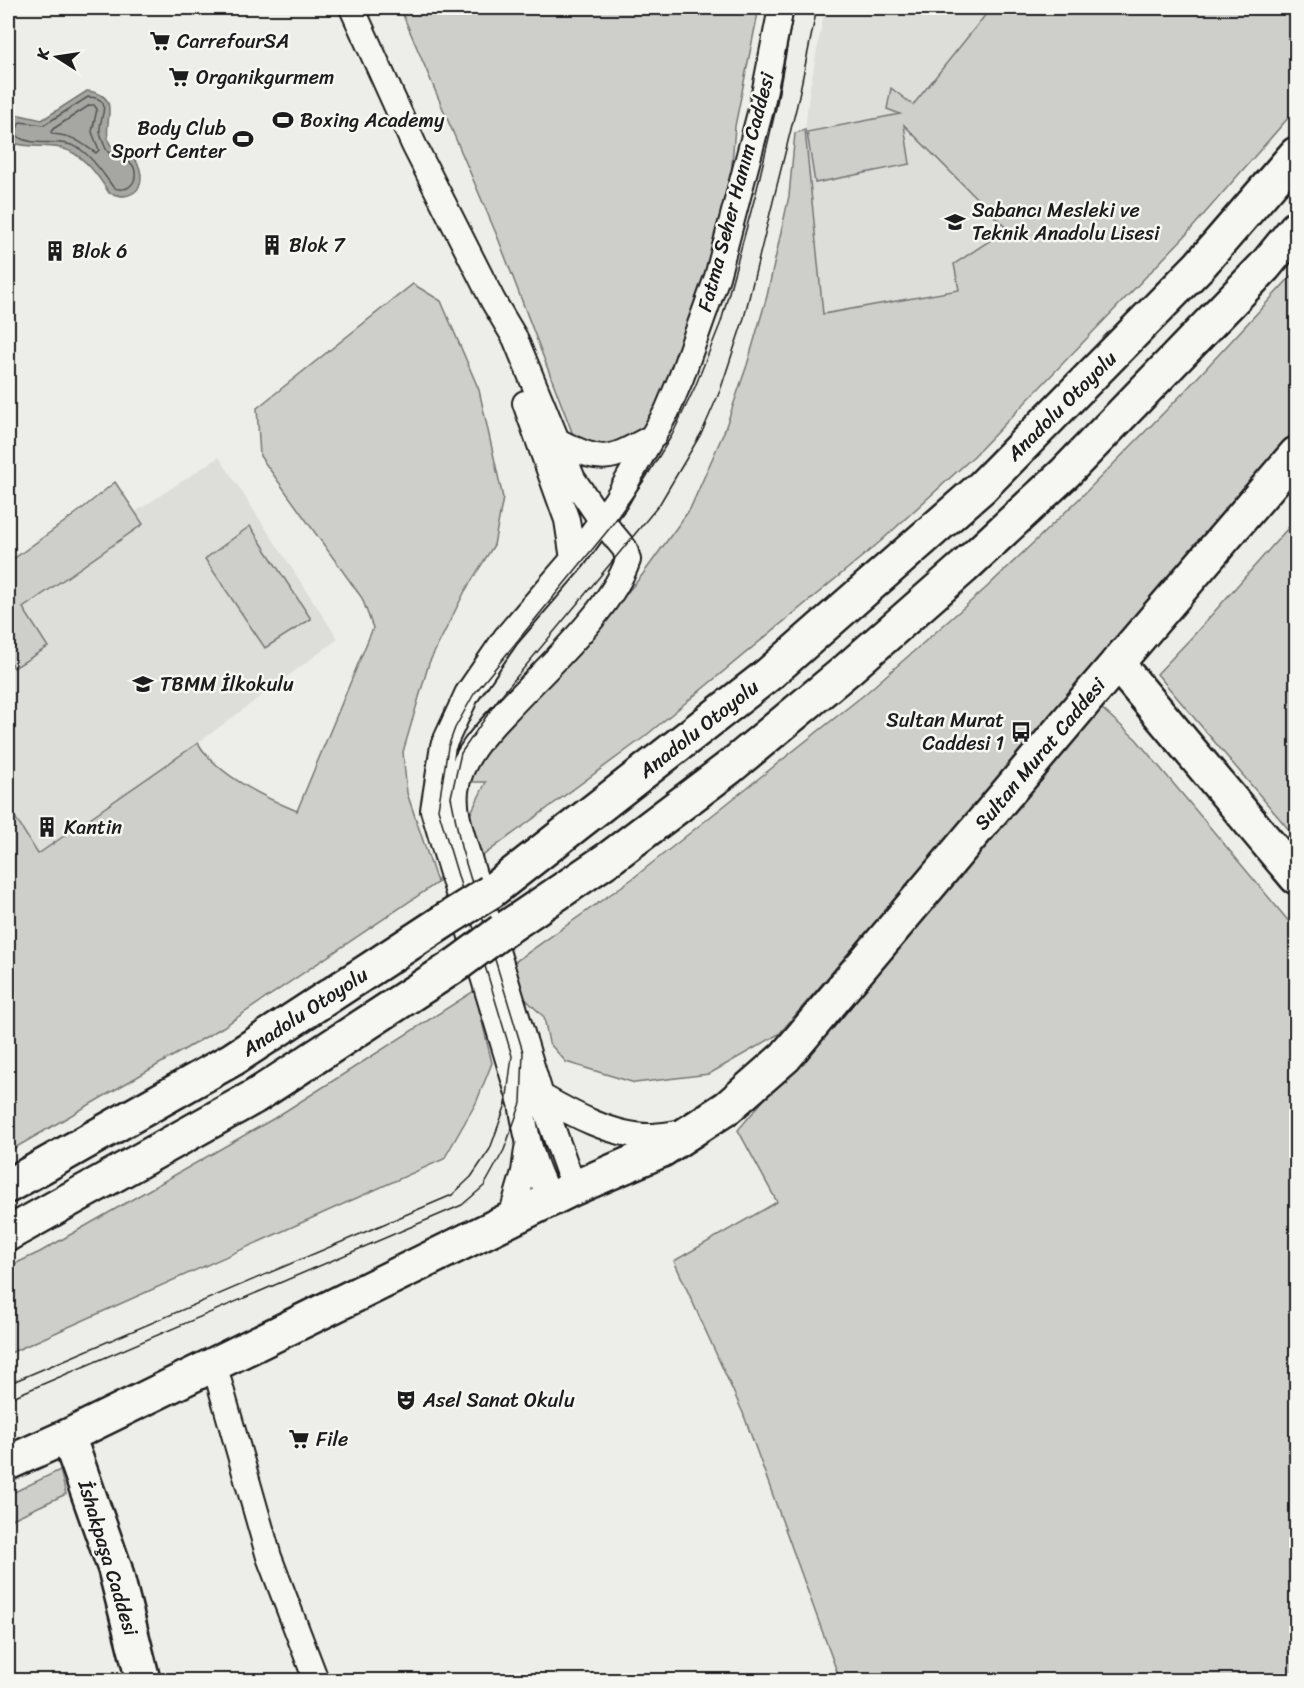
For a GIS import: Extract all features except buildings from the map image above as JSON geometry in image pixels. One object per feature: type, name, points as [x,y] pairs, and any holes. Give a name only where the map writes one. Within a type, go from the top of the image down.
[{"type":"main road","name":"Anadolu Otoyolu","points":[[8,1186],[233,1059],[490,892],[769,674],[982,487],[1200,265],[1296,154]]},
{"type":"main road","points":[[8,1234],[254,1097],[456,965],[611,856],[730,767],[848,669],[1065,474],[1265,266],[1296,228]]},
{"type":"main road","name":"Sultan Murat Caddesi","points":[[214,1364],[562,1194],[662,1150],[728,1107],[785,1057],[1296,454]]},
{"type":"main road","points":[[1117,663],[1296,877]]},
{"type":"main road","points":[[8,1463],[214,1364]]},
{"type":"main road","name":"İshakpaşa Caddesi","points":[[68,1436],[115,1569],[142,1680]]},
{"type":"street","points":[[352,8],[414,145],[515,338],[573,479],[601,520],[625,549],[628,560],[616,587],[581,631],[488,731],[467,759],[455,793],[458,819],[465,845],[541,1096],[562,1194]]},
{"type":"street","name":"Fatma Seher Hanım Caddesi","points":[[527,1143],[521,1103],[433,810],[443,746],[467,694],[506,637],[573,559],[620,493],[654,436],[681,378],[717,277],[761,109],[781,8]]},
{"type":"street","points":[[494,301],[502,349],[525,404],[567,520],[573,559]]},
{"type":"street","points":[[558,441],[580,453],[601,458],[622,453],[654,436]]},
{"type":"street","points":[[541,1096],[576,1116],[611,1129],[648,1136],[691,1131]]},
{"type":"street","points":[[527,1143],[537,1172],[562,1194]]},
{"type":"street","points":[[510,1220],[524,1172],[527,1143]]},
{"type":"street","points":[[214,1364],[270,1557],[316,1680]]},
{"type":"shaded area","points":[[400,8],[759,8],[735,126],[726,240],[654,436],[580,453],[498,238]]},
{"type":"shaded area","name":"Sabancı Mesleki ve Teknik Anadolu Lisesi","points":[[825,8],[1284,8],[942,398],[822,314],[805,130],[809,93]]},
{"type":"shaded area","points":[[991,8],[1296,8],[1296,109],[1185,236],[974,456],[881,541],[643,738],[481,857],[437,883],[223,1027],[8,1152],[8,806],[38,854],[198,743],[206,755],[242,784],[297,811],[373,628],[362,598],[260,456],[257,408],[413,284],[441,301],[479,390],[503,498],[494,545],[465,591],[429,663],[403,752],[407,793],[437,882],[486,782],[466,782],[473,764],[584,644],[643,574],[690,509],[724,432],[767,296],[789,196],[795,133],[805,130],[823,314],[959,290],[954,264],[997,236],[1005,227],[904,125],[910,164],[815,183],[807,132],[900,114],[887,109],[891,88],[913,105]]},
{"type":"shaded area","points":[[1296,271],[1296,433],[779,1034],[709,1074],[635,1083],[566,1062],[549,1043],[544,1017],[512,986],[479,1009],[492,1063],[476,1103],[444,1159],[8,1354],[8,1267],[40,1252],[273,1119],[471,993],[632,879],[865,694],[986,588],[1081,497],[1185,391]]},
{"type":"shaded area","name":"TBMM İlkokulu","points":[[219,457],[338,639],[198,743],[38,854],[8,806],[8,619],[143,524],[135,512]]},
{"type":"shaded area","points":[[115,482],[143,524],[23,608],[48,647],[14,668],[8,658],[8,563]]},
{"type":"shaded area","points":[[1296,519],[1296,838],[1157,674]]},
{"type":"shaded area","points":[[250,526],[311,619],[265,648],[205,559]]},
{"type":"shaded area","points":[[1100,707],[1136,739],[1296,930],[1296,1680],[840,1680],[743,1413],[674,1261],[777,1202],[738,1130]]},
{"type":"shaded area","points":[[60,1470],[66,1494],[8,1521],[8,1495]]},
{"type":"water","points":[[87,91],[101,95],[108,102],[109,143],[117,151],[133,157],[137,162],[141,180],[139,186],[131,194],[124,196],[109,193],[89,165],[68,150],[13,143],[10,131],[14,116],[20,115],[42,120]]},
{"type":"tram line","points":[[8,1384],[452,1195],[471,1177],[490,1149],[506,1104],[512,1056],[438,809],[448,747],[455,728],[474,694],[609,529],[645,479],[672,435],[695,387],[721,322],[756,193],[776,108],[794,8]]},
{"type":"tram line","points":[[8,1399],[462,1205],[484,1186],[504,1150],[521,1103],[523,1052],[461,847],[451,797],[461,753],[499,698],[659,505],[702,432],[720,391],[744,318],[797,105],[817,8]]},
{"type":"place","name":"CarrefourSA","points":[[160,41]]},
{"type":"place","name":"Organikgurmem","points":[[179,77]]},
{"type":"place","name":"Boxing Academy","points":[[283,120]]},
{"type":"place","name":"Body Club Sport Center","points":[[243,139]]},
{"type":"place","name":"Sabancı Mesleki ve Teknik Anadolu Lisesi","points":[[955,222]]},
{"type":"place","name":"Blok 7","points":[[272,245]]},
{"type":"place","name":"Blok 6","points":[[55,251]]},
{"type":"place","name":"TBMM İlkokulu","points":[[143,684]]},
{"type":"place","name":"Sultan Murat Caddesi 1","points":[[1021,732]]},
{"type":"place","name":"Kantin","points":[[47,827]]},
{"type":"place","name":"Asel Sanat Okulu","points":[[406,1400]]},
{"type":"place","name":"File","points":[[299,1439]]}]
